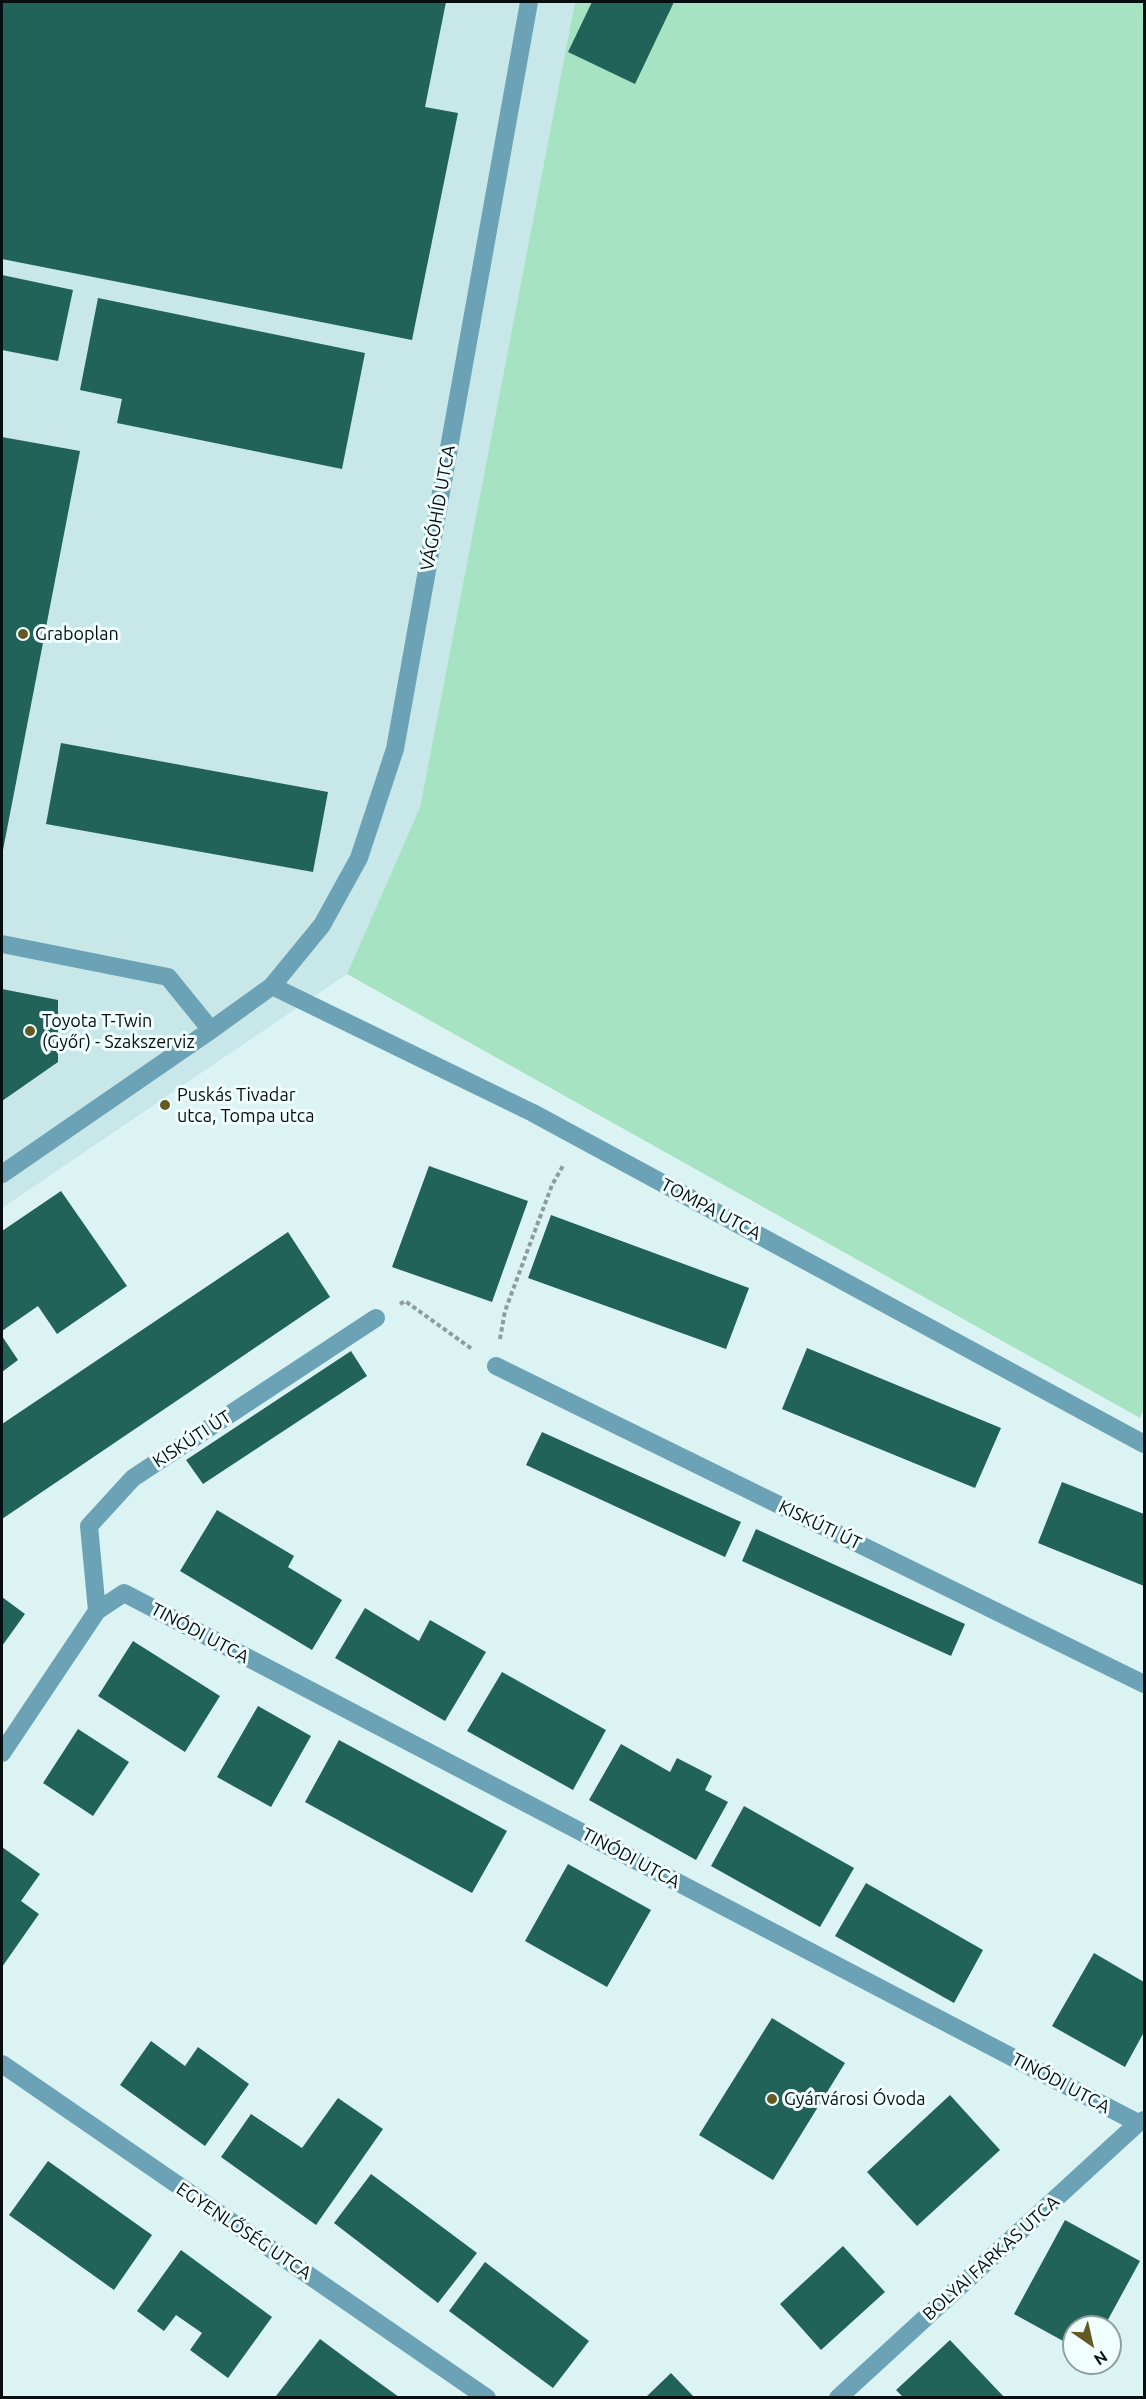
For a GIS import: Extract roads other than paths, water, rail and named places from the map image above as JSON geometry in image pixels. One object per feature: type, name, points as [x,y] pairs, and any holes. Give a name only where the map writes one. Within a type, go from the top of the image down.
[{"type":"street","name":"VÁGÓHÍD UTCA","points":[[2,1174],[272,986],[322,925],[359,858],[394,749],[529,2]]},
{"type":"street","points":[[2,944],[168,977],[211,1030]]},
{"type":"street","name":"TOMPA UTCA","points":[[272,986],[579,1137],[1144,1444]]},
{"type":"street","name":"KISKÚTI ÚT","points":[[97,1611],[89,1526],[133,1478],[376,1318]]},
{"type":"street","name":"KISKÚTI ÚT","points":[[496,1365],[1144,1684]]},
{"type":"street","name":"TINÓDI UTCA","points":[[97,1611],[124,1593],[1141,2122]]},
{"type":"street","points":[[2,1753],[97,1611]]},
{"type":"street","name":"EGYENLŐSÉG UTCA","points":[[2,2064],[487,2397]]},
{"type":"street","name":"BOLYAI FARKAS UTCA","points":[[838,2397],[1141,2122]]},
{"type":"place","name":"Graboplan","points":[[23,634]]},
{"type":"place","name":"Toyota T-Twin (Győr) - Szakszerviz","points":[[30,1031]]},
{"type":"place","name":"Puskás Tivadar utca, Tompa utca","points":[[165,1105]]},
{"type":"place","name":"Gyárvárosi Óvoda","points":[[772,2099]]}]
